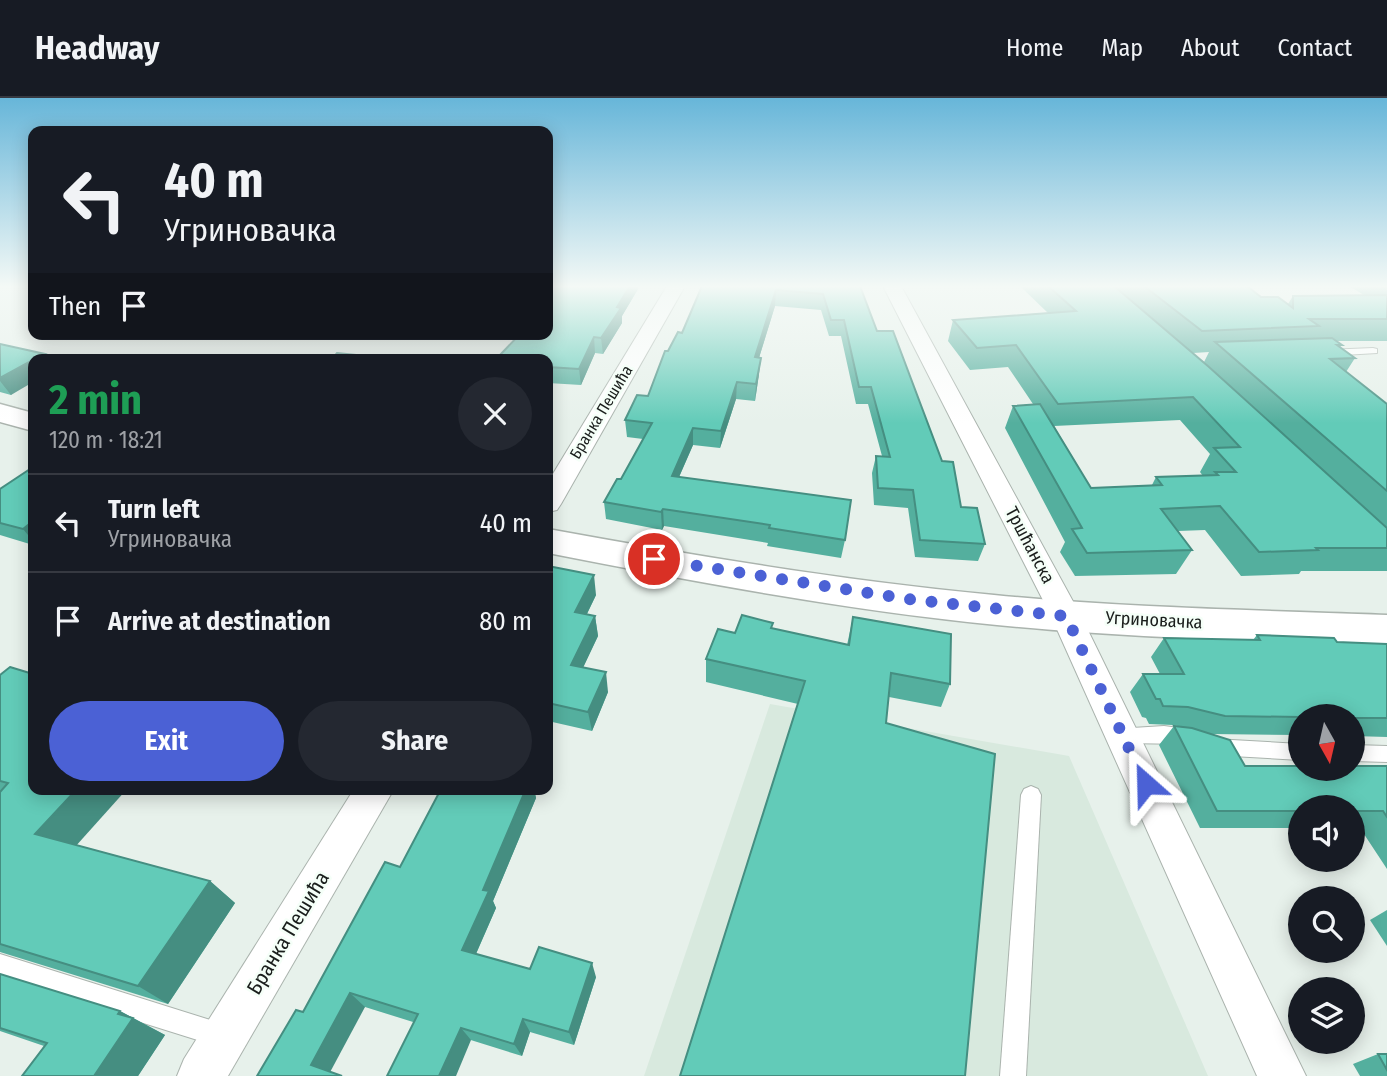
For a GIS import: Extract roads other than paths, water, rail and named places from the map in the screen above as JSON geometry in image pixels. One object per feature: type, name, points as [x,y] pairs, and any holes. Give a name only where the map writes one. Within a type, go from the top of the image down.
[{"type":"main road","points":[[0,413],[28,421]]},
{"type":"main road","name":"Угриновачка","points":[[553,542],[956,606],[1066,616],[1387,630]]},
{"type":"street","name":"Бранка Пешића","points":[[553,495],[649,332]]},
{"type":"street","name":"Тршћанска","points":[[918,332],[1066,616],[1282,1076]]},
{"type":"street","name":"Бранка Пешића","points":[[201,1076],[371,795]]},
{"type":"lane","points":[[1340,368],[1315,353],[1373,351]]},
{"type":"lane","points":[[1123,735],[1164,734],[1187,737],[1211,746],[1234,750],[1288,752]]},
{"type":"lane","points":[[1365,753],[1387,754]]},
{"type":"lane","points":[[1013,1076],[1031,794]]},
{"type":"lane","points":[[0,966],[225,1036]]}]
